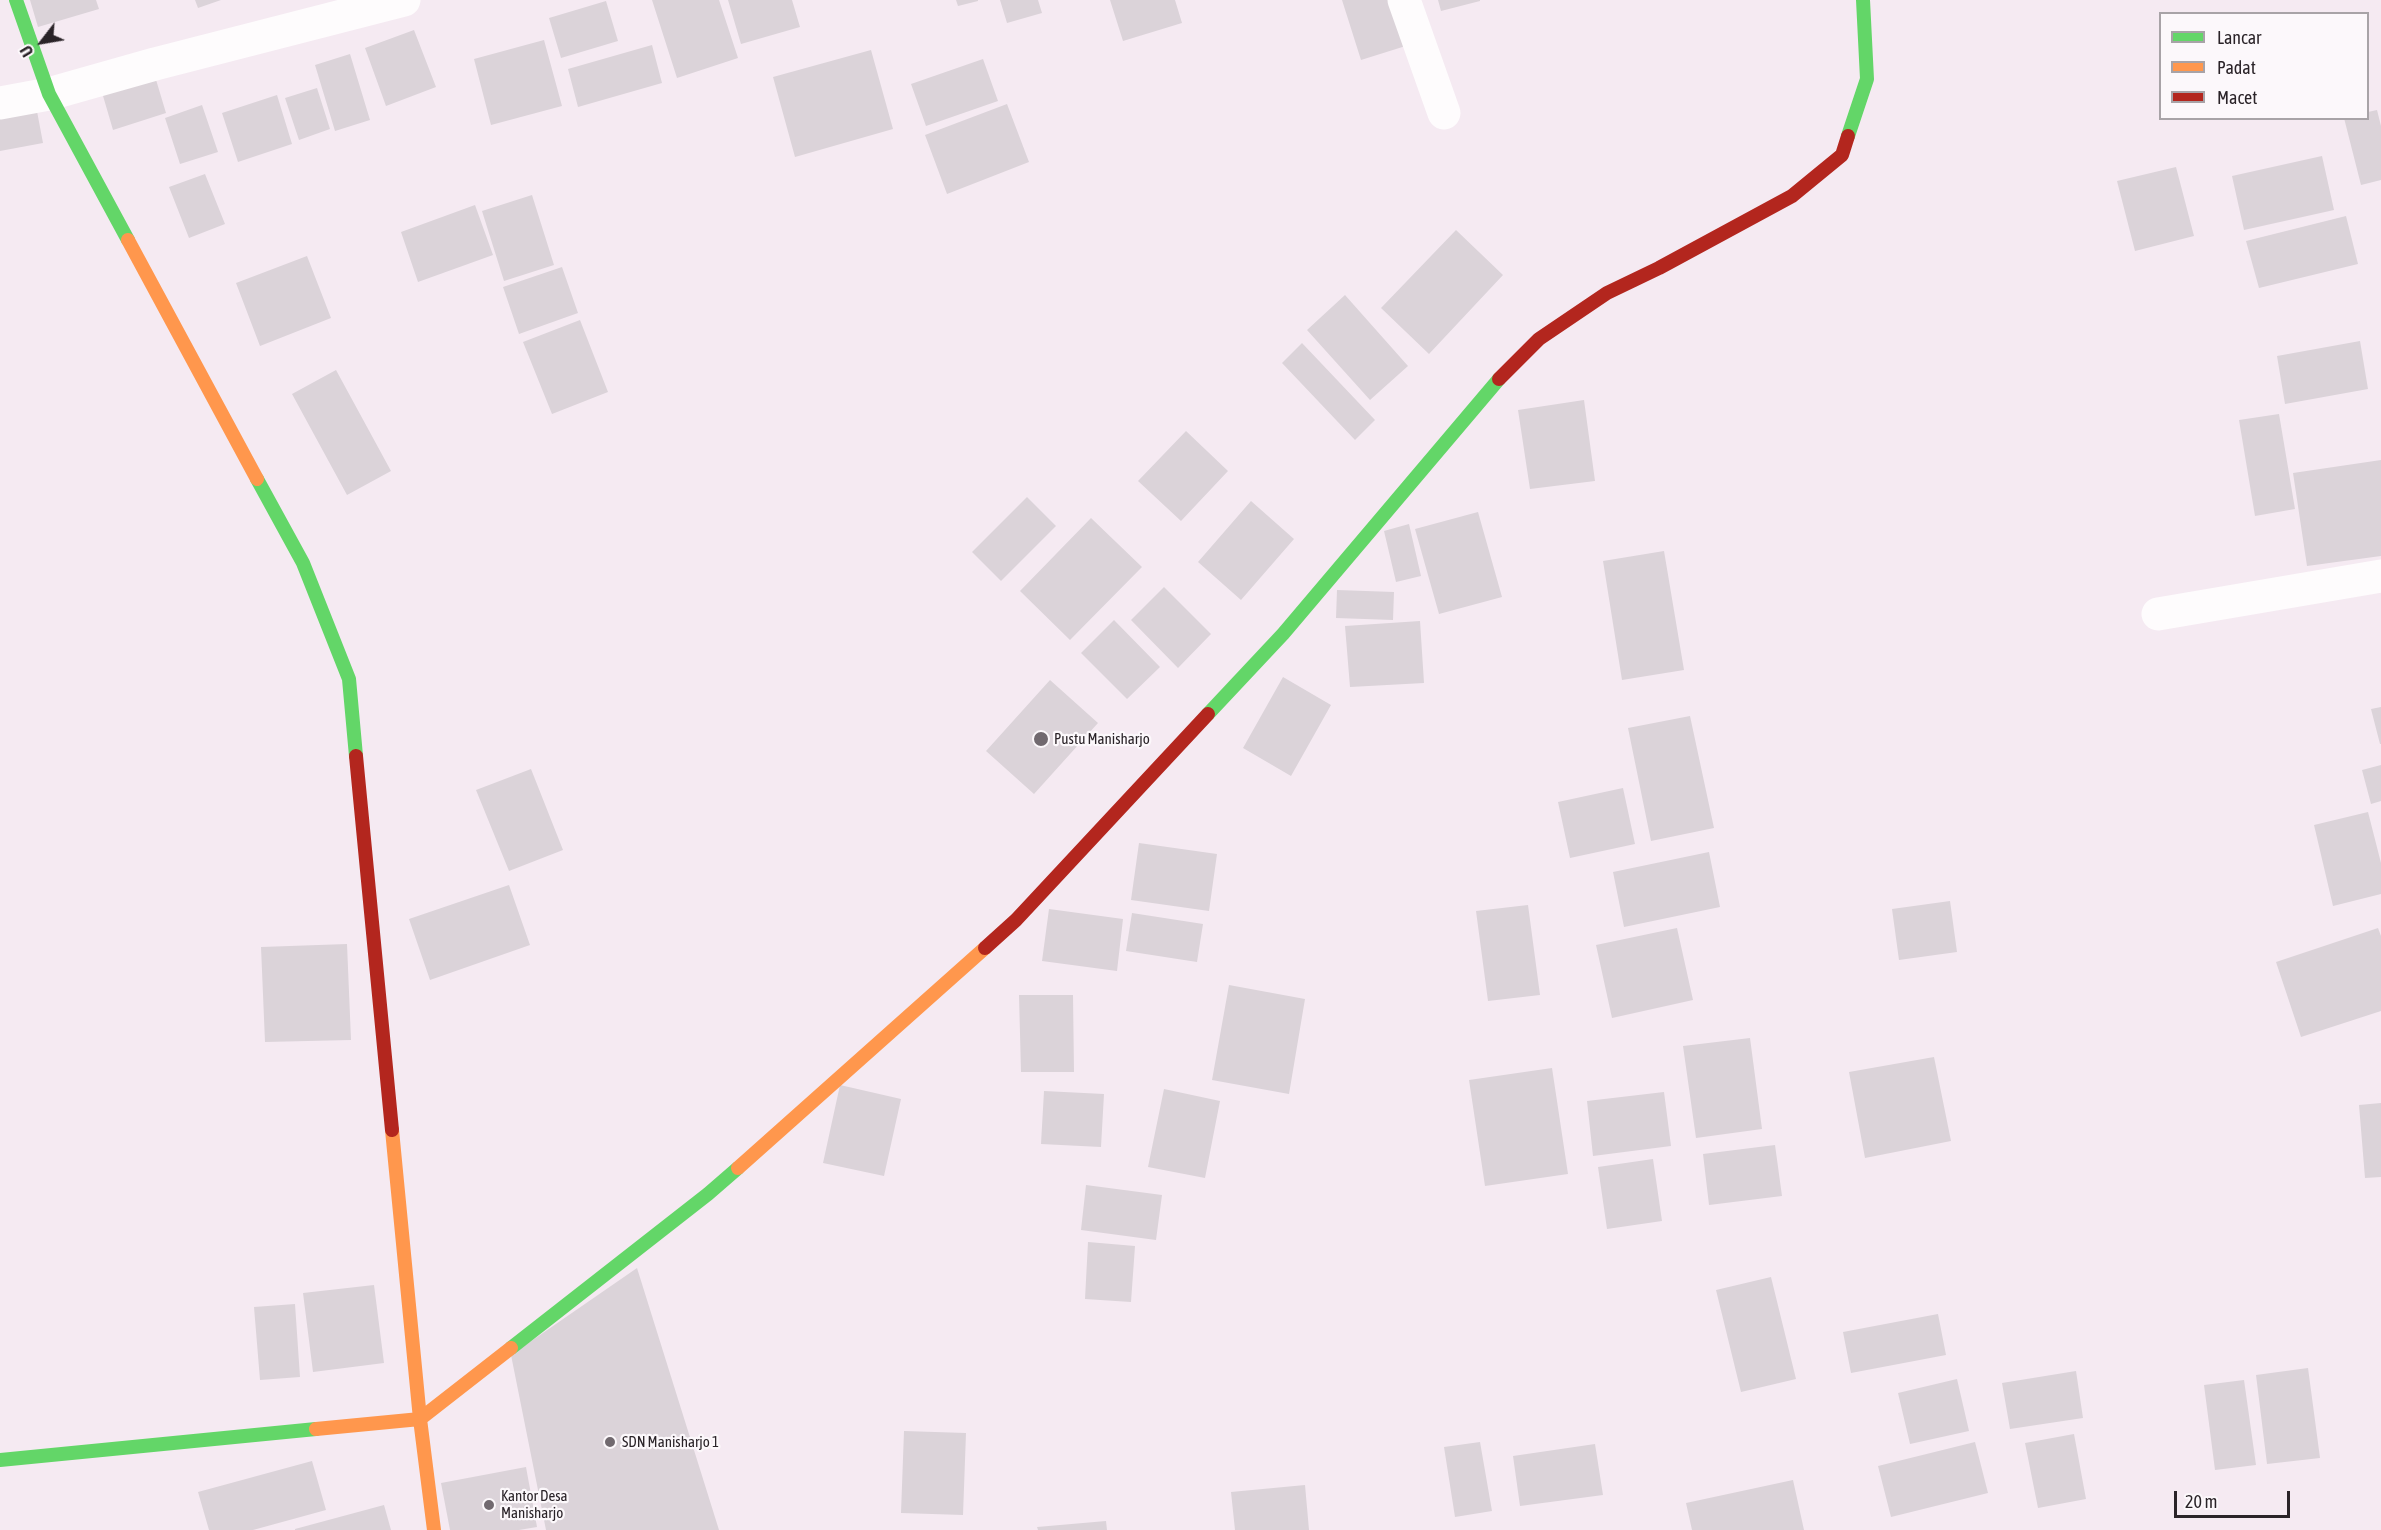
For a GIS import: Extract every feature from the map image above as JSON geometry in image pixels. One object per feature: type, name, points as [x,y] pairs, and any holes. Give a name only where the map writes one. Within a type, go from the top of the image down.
[{"type":"street","points":[[16,0],[49,94],[303,563],[348,679],[420,1419],[434,1530]]},
{"type":"street","points":[[0,104],[49,94],[305,12],[404,0]]},
{"type":"street","points":[[1404,0],[1444,113]]},
{"type":"street","points":[[0,1460],[420,1419],[708,1194],[1016,920],[1283,634],[1493,385],[1539,339],[1607,293],[1659,268],[1792,196],[1842,155],[1867,79],[1863,0]]},
{"type":"street","points":[[2158,614],[2381,576]]},
{"type":"building","points":[[30,0],[96,0],[99,9],[38,27]]},
{"type":"building","points":[[195,0],[221,0],[198,8]]},
{"type":"building","points":[[652,0],[719,0],[738,58],[677,78]]},
{"type":"building","points":[[728,0],[792,0],[800,27],[741,44]]},
{"type":"building","points":[[956,0],[978,0],[978,1],[958,6]]},
{"type":"building","points":[[1000,0],[1038,0],[1042,13],[1007,23]]},
{"type":"building","points":[[1110,0],[1175,0],[1182,23],[1123,41]]},
{"type":"building","points":[[1342,0],[1398,0],[1412,44],[1361,60]]},
{"type":"building","points":[[1438,0],[1480,0],[1480,1],[1441,11]]},
{"type":"building","points":[[606,1],[618,41],[561,58],[549,18]]},
{"type":"building","points":[[414,30],[436,87],[386,106],[365,48]]},
{"type":"building","points":[[544,40],[562,106],[491,125],[474,59]]},
{"type":"building","points":[[652,45],[662,83],[578,107],[568,69]]},
{"type":"building","points":[[871,50],[893,129],[795,157],[773,77]]},
{"type":"building","points":[[350,54],[370,120],[335,131],[315,65]]},
{"type":"building","points":[[983,59],[998,101],[926,126],[911,84]]},
{"type":"building","points":[[154,73],[166,113],[113,130],[101,89]]},
{"type":"building","points":[[317,88],[330,129],[299,140],[285,98]]},
{"type":"building","points":[[277,95],[292,144],[238,162],[222,113]]},
{"type":"building","points":[[1007,104],[1029,162],[947,194],[925,135]]},
{"type":"building","points":[[202,105],[218,152],[180,164],[165,118]]},
{"type":"building","points":[[36,106],[43,143],[0,151],[0,113]]},
{"type":"building","points":[[2377,110],[2381,126],[2381,180],[2361,185],[2345,120],[2369,120],[2369,112]]},
{"type":"building","points":[[2322,156],[2334,210],[2244,230],[2232,176]]},
{"type":"building","points":[[2176,167],[2194,236],[2135,251],[2117,181]]},
{"type":"building","points":[[205,174],[225,224],[189,238],[169,187]]},
{"type":"building","points":[[532,195],[554,265],[504,281],[482,211]]},
{"type":"building","points":[[475,205],[493,255],[418,282],[401,232]]},
{"type":"building","points":[[2346,216],[2358,264],[2259,288],[2246,241]]},
{"type":"building","points":[[1456,230],[1503,275],[1429,354],[1381,308]]},
{"type":"building","points":[[307,256],[331,318],[260,346],[236,283]]},
{"type":"building","points":[[562,267],[578,313],[519,334],[503,287]]},
{"type":"building","points":[[1345,295],[1408,366],[1370,400],[1307,330]]},
{"type":"building","points":[[580,320],[608,392],[552,414],[523,342]]},
{"type":"building","points":[[2360,341],[2368,389],[2285,404],[2277,356]]},
{"type":"building","points":[[1302,343],[1375,420],[1355,440],[1282,363]]},
{"type":"building","points":[[336,370],[391,471],[347,495],[292,394]]},
{"type":"building","points":[[1584,400],[1595,481],[1530,489],[1518,410]]},
{"type":"building","points":[[2279,414],[2295,509],[2255,516],[2239,420]]},
{"type":"building","points":[[1186,431],[1228,471],[1181,521],[1138,481]]},
{"type":"building","points":[[2381,460],[2381,556],[2307,566],[2293,473]]},
{"type":"building","points":[[1027,497],[1056,526],[1001,581],[972,552]]},
{"type":"building","points":[[1251,501],[1294,539],[1241,600],[1198,562]]},
{"type":"building","points":[[1478,512],[1502,597],[1439,614],[1415,529]]},
{"type":"building","points":[[1091,518],[1142,567],[1070,640],[1020,591]]},
{"type":"building","points":[[1409,524],[1421,576],[1396,582],[1384,531]]},
{"type":"building","points":[[1664,551],[1684,670],[1622,680],[1603,561]]},
{"type":"building","points":[[1164,587],[1211,634],[1178,668],[1131,620]]},
{"type":"building","points":[[1337,590],[1394,592],[1393,620],[1336,618]]},
{"type":"building","points":[[1114,620],[1160,667],[1127,699],[1081,653]]},
{"type":"building","points":[[1420,621],[1424,683],[1350,687],[1345,626]]},
{"type":"building","points":[[1283,677],[1331,705],[1291,776],[1243,748]]},
{"type":"building","name":"Pustu Manisharjo","points":[[1050,680],[1098,723],[1034,794],[986,751]]},
{"type":"building","points":[[2381,707],[2381,744],[2380,744],[2371,709]]},
{"type":"building","points":[[1690,716],[1714,828],[1651,841],[1628,728]]},
{"type":"building","points":[[2381,765],[2381,801],[2371,804],[2362,770]]},
{"type":"building","points":[[531,769],[563,850],[509,871],[476,790]]},
{"type":"building","points":[[1623,788],[1635,844],[1570,858],[1558,802]]},
{"type":"building","points":[[2368,812],[2381,863],[2381,894],[2333,906],[2314,825]]},
{"type":"building","points":[[1139,843],[1217,854],[1209,911],[1131,900]]},
{"type":"building","points":[[1709,852],[1720,907],[1624,927],[1613,872]]},
{"type":"building","points":[[509,885],[530,945],[430,980],[409,919]]},
{"type":"building","points":[[1950,901],[1957,952],[1899,960],[1892,909]]},
{"type":"building","points":[[1528,905],[1540,995],[1488,1001],[1476,911]]},
{"type":"building","points":[[1049,909],[1123,919],[1117,971],[1042,961]]},
{"type":"building","points":[[1132,913],[1203,924],[1197,962],[1126,951]]},
{"type":"building","points":[[1677,928],[1693,1000],[1612,1018],[1596,945]]},
{"type":"building","points":[[2378,928],[2381,936],[2381,1011],[2301,1037],[2276,962]]},
{"type":"building","points":[[347,944],[351,1040],[265,1042],[261,947]]},
{"type":"building","points":[[1229,985],[1305,999],[1289,1094],[1212,1080]]},
{"type":"building","points":[[1019,995],[1073,995],[1074,1072],[1021,1072]]},
{"type":"building","points":[[1750,1038],[1762,1129],[1696,1138],[1683,1046]]},
{"type":"building","points":[[1934,1057],[1951,1141],[1865,1158],[1849,1072]]},
{"type":"building","points":[[1552,1068],[1568,1174],[1485,1186],[1469,1080]]},
{"type":"building","points":[[840,1085],[901,1099],[884,1176],[823,1163]]},
{"type":"building","points":[[1164,1089],[1220,1101],[1205,1178],[1148,1167]]},
{"type":"building","points":[[1044,1091],[1104,1094],[1101,1147],[1041,1144]]},
{"type":"building","points":[[1664,1092],[1671,1146],[1593,1156],[1587,1101]]},
{"type":"building","points":[[2381,1103],[2381,1177],[2365,1178],[2359,1105]]},
{"type":"building","points":[[1775,1145],[1782,1196],[1709,1205],[1703,1154]]},
{"type":"building","points":[[1653,1159],[1662,1221],[1607,1229],[1598,1167]]},
{"type":"building","points":[[1086,1185],[1162,1195],[1156,1240],[1081,1230]]},
{"type":"building","points":[[1088,1242],[1135,1246],[1131,1302],[1085,1299]]},
{"type":"building","name":"SDN Manisharjo 1","points":[[637,1268],[719,1530],[546,1530],[511,1355]]},
{"type":"building","points":[[1771,1277],[1796,1379],[1741,1392],[1716,1290]]},
{"type":"building","points":[[374,1285],[384,1363],[313,1372],[303,1293]]},
{"type":"building","points":[[295,1304],[300,1377],[260,1380],[254,1307]]},
{"type":"building","points":[[1938,1314],[1946,1355],[1851,1373],[1843,1332]]},
{"type":"building","points":[[2308,1368],[2320,1458],[2267,1464],[2256,1375]]},
{"type":"building","points":[[2076,1371],[2083,1418],[2010,1429],[2002,1383]]},
{"type":"building","points":[[1957,1379],[1969,1431],[1910,1444],[1898,1393]]},
{"type":"building","points":[[2244,1380],[2256,1465],[2215,1470],[2204,1385]]},
{"type":"building","points":[[904,1431],[966,1433],[963,1515],[901,1513]]},
{"type":"building","points":[[2074,1434],[2086,1499],[2038,1508],[2025,1443]]},
{"type":"building","points":[[1480,1442],[1492,1511],[1455,1517],[1444,1447]]},
{"type":"building","points":[[1975,1442],[1988,1493],[1891,1517],[1878,1466]]},
{"type":"building","points":[[1595,1444],[1603,1495],[1520,1506],[1513,1456]]},
{"type":"building","points":[[312,1461],[326,1510],[253,1530],[209,1530],[198,1492]]},
{"type":"building","name":"Kantor Desa Manisharjo","points":[[526,1467],[537,1527],[519,1530],[450,1530],[441,1483]]},
{"type":"building","points":[[1793,1480],[1804,1530],[1692,1530],[1686,1503]]},
{"type":"building","points":[[1305,1485],[1309,1530],[1235,1530],[1231,1492]]},
{"type":"building","points":[[384,1505],[391,1530],[295,1530],[295,1529]]},
{"type":"building","points":[[1106,1521],[1107,1530],[1038,1530],[1037,1527]]},
{"type":"traffic: fast","points":[[16,0],[49,94],[128,240]]},
{"type":"traffic: fast","points":[[1848,136],[1867,79],[1863,0]]},
{"type":"traffic: fast","points":[[1208,714],[1283,634],[1499,379]]},
{"type":"traffic: fast","points":[[257,479],[303,563],[349,679],[356,756]]},
{"type":"traffic: fast","points":[[511,1348],[738,1168]]},
{"type":"traffic: fast","points":[[0,1460],[316,1429]]},
{"type":"traffic: slow","points":[[128,240],[257,479]]},
{"type":"traffic: slow","points":[[738,1168],[985,948]]},
{"type":"traffic: slow","points":[[316,1429],[420,1419],[392,1130]]},
{"type":"traffic: slow","points":[[434,1530],[420,1419],[511,1348]]},
{"type":"traffic: jam","points":[[1499,379],[1539,339],[1607,293],[1659,268],[1792,196],[1842,155],[1848,136]]},
{"type":"traffic: jam","points":[[985,948],[1016,920],[1208,714]]},
{"type":"traffic: jam","points":[[356,756],[392,1130]]},
{"type":"place","name":"Pustu Manisharjo","points":[[1041,739]]},
{"type":"place","name":"SDN Manisharjo 1","points":[[610,1442]]},
{"type":"place","name":"Kantor Desa Manisharjo","points":[[489,1505]]}]
